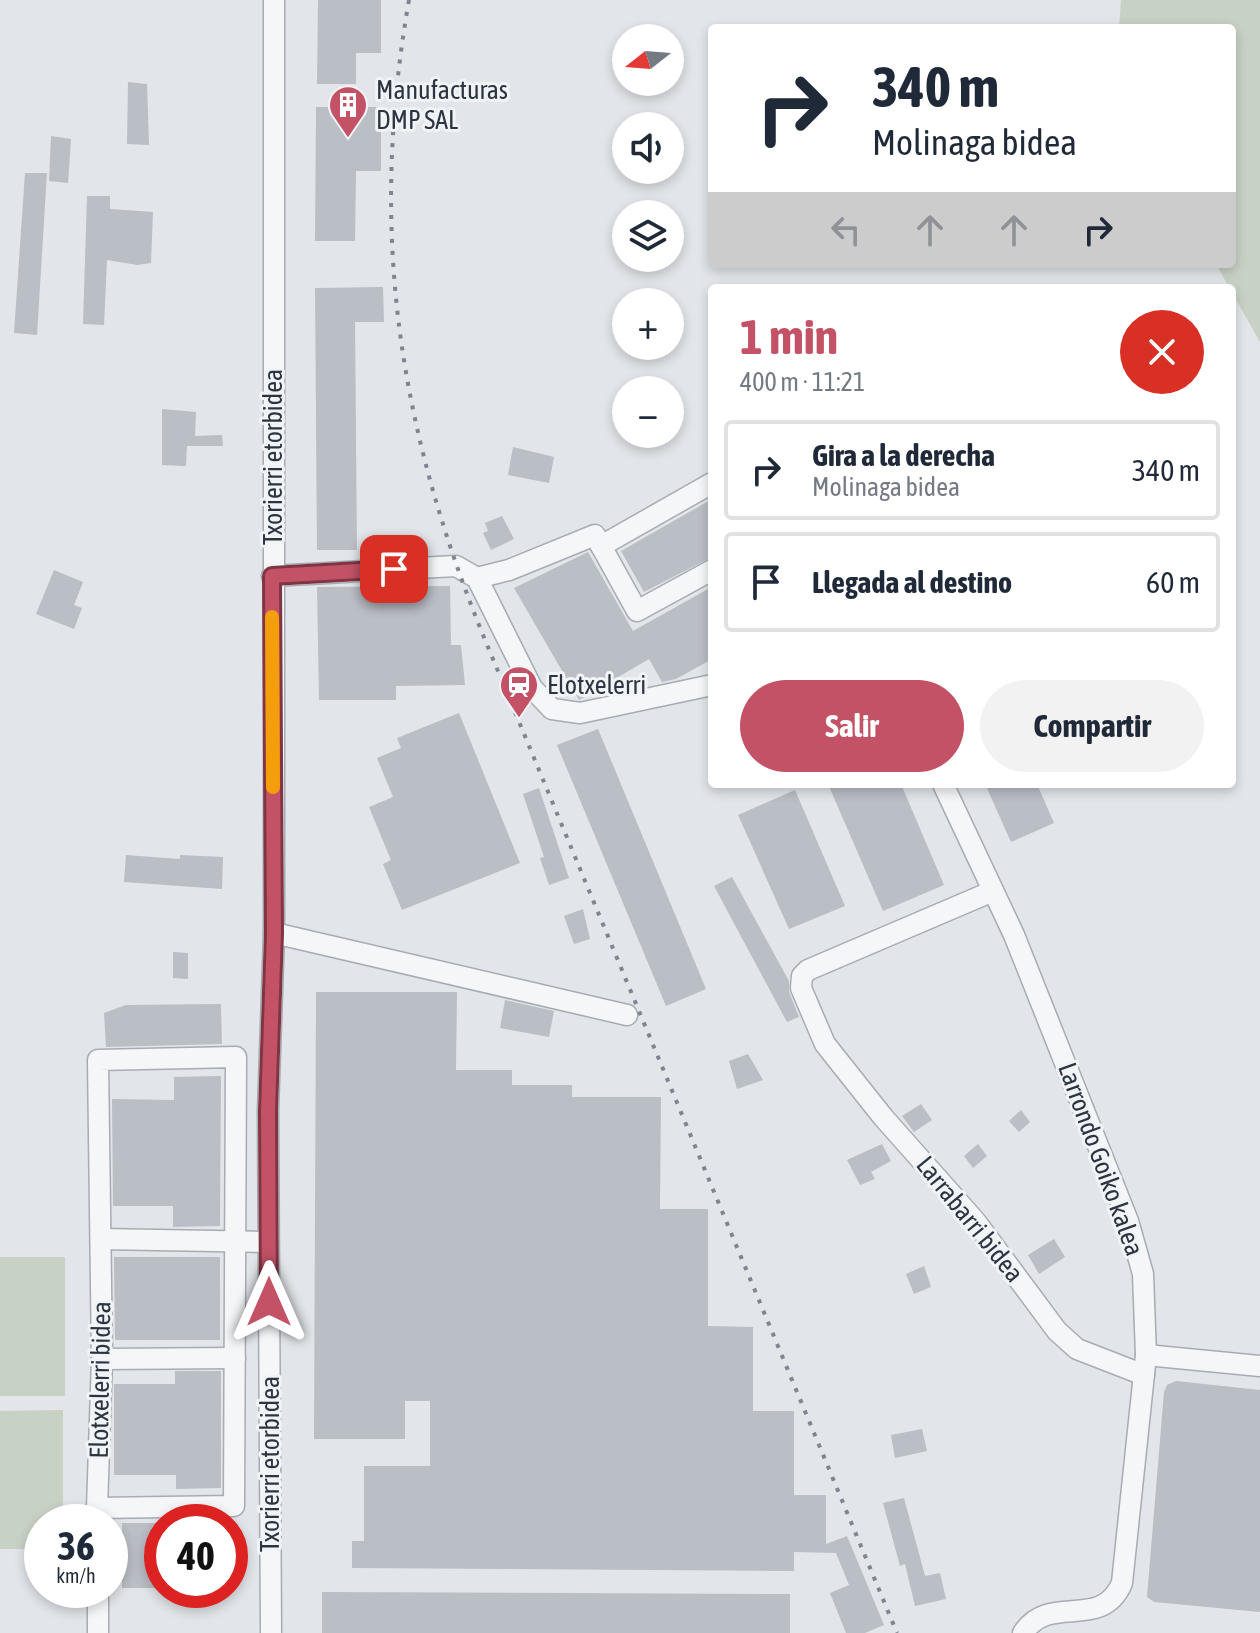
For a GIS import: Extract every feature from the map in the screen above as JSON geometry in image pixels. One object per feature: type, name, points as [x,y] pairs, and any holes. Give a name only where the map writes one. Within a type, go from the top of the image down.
[{"type":"street","name":"Txorierri etorbidea","points":[[271,1633],[268,1242],[274,933],[274,0]]},
{"type":"street","points":[[601,546],[708,485]]},
{"type":"street","points":[[477,578],[509,570],[595,535],[637,611],[708,572]]},
{"type":"street","points":[[272,576],[456,566],[477,578],[532,688],[552,709],[580,713],[708,686]]},
{"type":"street","name":"Larrondo Goiko kalea","points":[[945,788],[1014,935],[1128,1221],[1143,1274],[1145,1365],[1124,1573],[1117,1594],[1101,1607],[1044,1615],[1023,1633]]},
{"type":"street","name":"Larrabarri bidea","points":[[993,891],[808,970],[802,976],[801,988],[818,1032],[883,1117],[976,1222],[1057,1331],[1077,1349],[1145,1365],[1260,1366]]},
{"type":"street","points":[[274,933],[627,1015]]},
{"type":"street","name":"Elotxelerri bidea","points":[[98,1504],[102,1359],[98,1060],[236,1057],[235,1242]]},
{"type":"street","points":[[101,1239],[268,1242]]},
{"type":"street","points":[[128,1513],[234,1506],[235,1242]]},
{"type":"street","points":[[102,1359],[235,1358]]},
{"type":"street","points":[[98,1608],[98,1633]]},
{"type":"green space","points":[[1121,0],[1260,0],[1260,342],[1236,299],[1236,284],[1227,284],[1218,268],[1236,268],[1236,24],[1119,24]]},
{"type":"green space","points":[[0,1257],[65,1257],[65,1396],[0,1396]]},
{"type":"green space","points":[[63,1410],[63,1504],[24,1504],[24,1549],[0,1549],[0,1411]]},
{"type":"building","points":[[318,0],[381,0],[381,53],[356,53],[356,84],[317,84]]},
{"type":"building","points":[[128,82],[147,84],[149,145],[127,144]]},
{"type":"building","points":[[316,107],[381,107],[381,171],[356,171],[355,241],[315,241]]},
{"type":"building","points":[[51,136],[71,139],[68,183],[49,181]]},
{"type":"building","points":[[25,173],[47,173],[37,335],[14,333]]},
{"type":"building","points":[[87,196],[110,196],[110,209],[153,212],[151,263],[137,265],[107,260],[104,325],[83,324]]},
{"type":"building","points":[[383,287],[384,322],[355,322],[357,550],[317,550],[315,288]]},
{"type":"building","points":[[162,409],[196,412],[195,436],[222,435],[223,446],[187,446],[186,466],[162,465]]},
{"type":"building","points":[[513,447],[554,457],[549,483],[508,475]]},
{"type":"building","points":[[708,501],[708,559],[644,592],[621,551]]},
{"type":"building","points":[[502,516],[514,539],[491,550],[483,533],[488,531],[485,523]]},
{"type":"building","points":[[588,552],[633,631],[708,589],[708,661],[676,679],[662,682],[649,659],[579,700],[514,588]]},
{"type":"building","points":[[54,570],[83,582],[74,605],[82,608],[74,629],[36,614]]},
{"type":"building","points":[[450,586],[451,645],[461,645],[465,685],[396,686],[396,700],[319,700],[317,587]]},
{"type":"building","points":[[459,713],[520,863],[402,910],[383,864],[391,860],[369,807],[393,797],[377,758],[401,748],[397,738]]},
{"type":"building","points":[[598,729],[706,989],[666,1006],[557,745]]},
{"type":"building","points":[[539,788],[569,878],[549,885],[540,858],[544,857],[523,794]]},
{"type":"building","points":[[830,788],[903,788],[944,885],[883,911]]},
{"type":"building","points":[[987,788],[1039,788],[1054,823],[1011,842]]},
{"type":"building","points":[[795,790],[845,906],[789,929],[738,815]]},
{"type":"building","points":[[126,855],[180,859],[180,855],[223,857],[222,889],[124,882]]},
{"type":"building","points":[[732,877],[789,981],[789,992],[799,1017],[787,1022],[714,886]]},
{"type":"building","points":[[583,909],[590,939],[574,944],[564,916]]},
{"type":"building","points":[[173,952],[188,953],[188,979],[173,978]]},
{"type":"building","points":[[316,992],[457,992],[456,1070],[512,1070],[512,1085],[572,1085],[572,1097],[661,1097],[660,1209],[708,1209],[708,1326],[753,1327],[753,1411],[794,1411],[794,1495],[826,1495],[826,1544],[847,1536],[884,1625],[865,1633],[846,1633],[830,1593],[849,1585],[836,1553],[794,1552],[794,1571],[352,1568],[352,1541],[364,1541],[364,1466],[430,1466],[430,1401],[405,1401],[405,1439],[314,1439]]},
{"type":"building","points":[[505,1000],[554,1011],[549,1037],[500,1028]]},
{"type":"building","points":[[221,1004],[222,1044],[106,1047],[104,1013],[126,1005]]},
{"type":"building","points":[[748,1054],[763,1080],[737,1089],[729,1061]]},
{"type":"building","points":[[221,1076],[220,1226],[173,1227],[173,1206],[113,1206],[112,1099],[174,1100],[174,1077]]},
{"type":"building","points":[[921,1104],[932,1120],[914,1132],[902,1116]]},
{"type":"building","points":[[1021,1110],[1030,1122],[1019,1132],[1009,1121]]},
{"type":"building","points":[[882,1144],[891,1161],[871,1172],[875,1179],[860,1185],[847,1160]]},
{"type":"building","points":[[978,1144],[987,1156],[973,1168],[964,1156]]},
{"type":"building","points":[[1054,1239],[1065,1257],[1039,1274],[1028,1255]]},
{"type":"building","points":[[114,1257],[220,1257],[220,1340],[115,1340]]},
{"type":"building","points":[[924,1266],[931,1287],[914,1294],[906,1274]]},
{"type":"building","points":[[175,1371],[221,1371],[221,1488],[176,1489],[176,1475],[114,1475],[114,1384],[175,1384]]},
{"type":"building","points":[[1176,1381],[1260,1390],[1260,1612],[1154,1602],[1147,1597],[1164,1392],[1167,1385]]},
{"type":"building","points":[[922,1429],[927,1451],[895,1458],[891,1435]]},
{"type":"building","points":[[904,1498],[925,1576],[940,1573],[946,1599],[915,1606],[905,1564],[900,1566],[883,1503]]},
{"type":"building","points":[[128,1523],[144,1523],[144,1588],[128,1588]]},
{"type":"building","points":[[322,1592],[790,1594],[790,1633],[322,1633]]},
{"type":"railway","points":[[409,0],[397,84],[392,165],[392,245],[399,323],[411,401],[453,556],[897,1633]]},
{"type":"slow traffic","points":[[272,617],[273,787]]},
{"type":"place","name":"Manufacturas DMP SAL","points":[[348,139]]},
{"type":"place","name":"Elotxelerri","points":[[519,719]]},
{"type":"route","points":[[269,1302],[268,1111],[274,933],[272,576],[394,569]]}]
